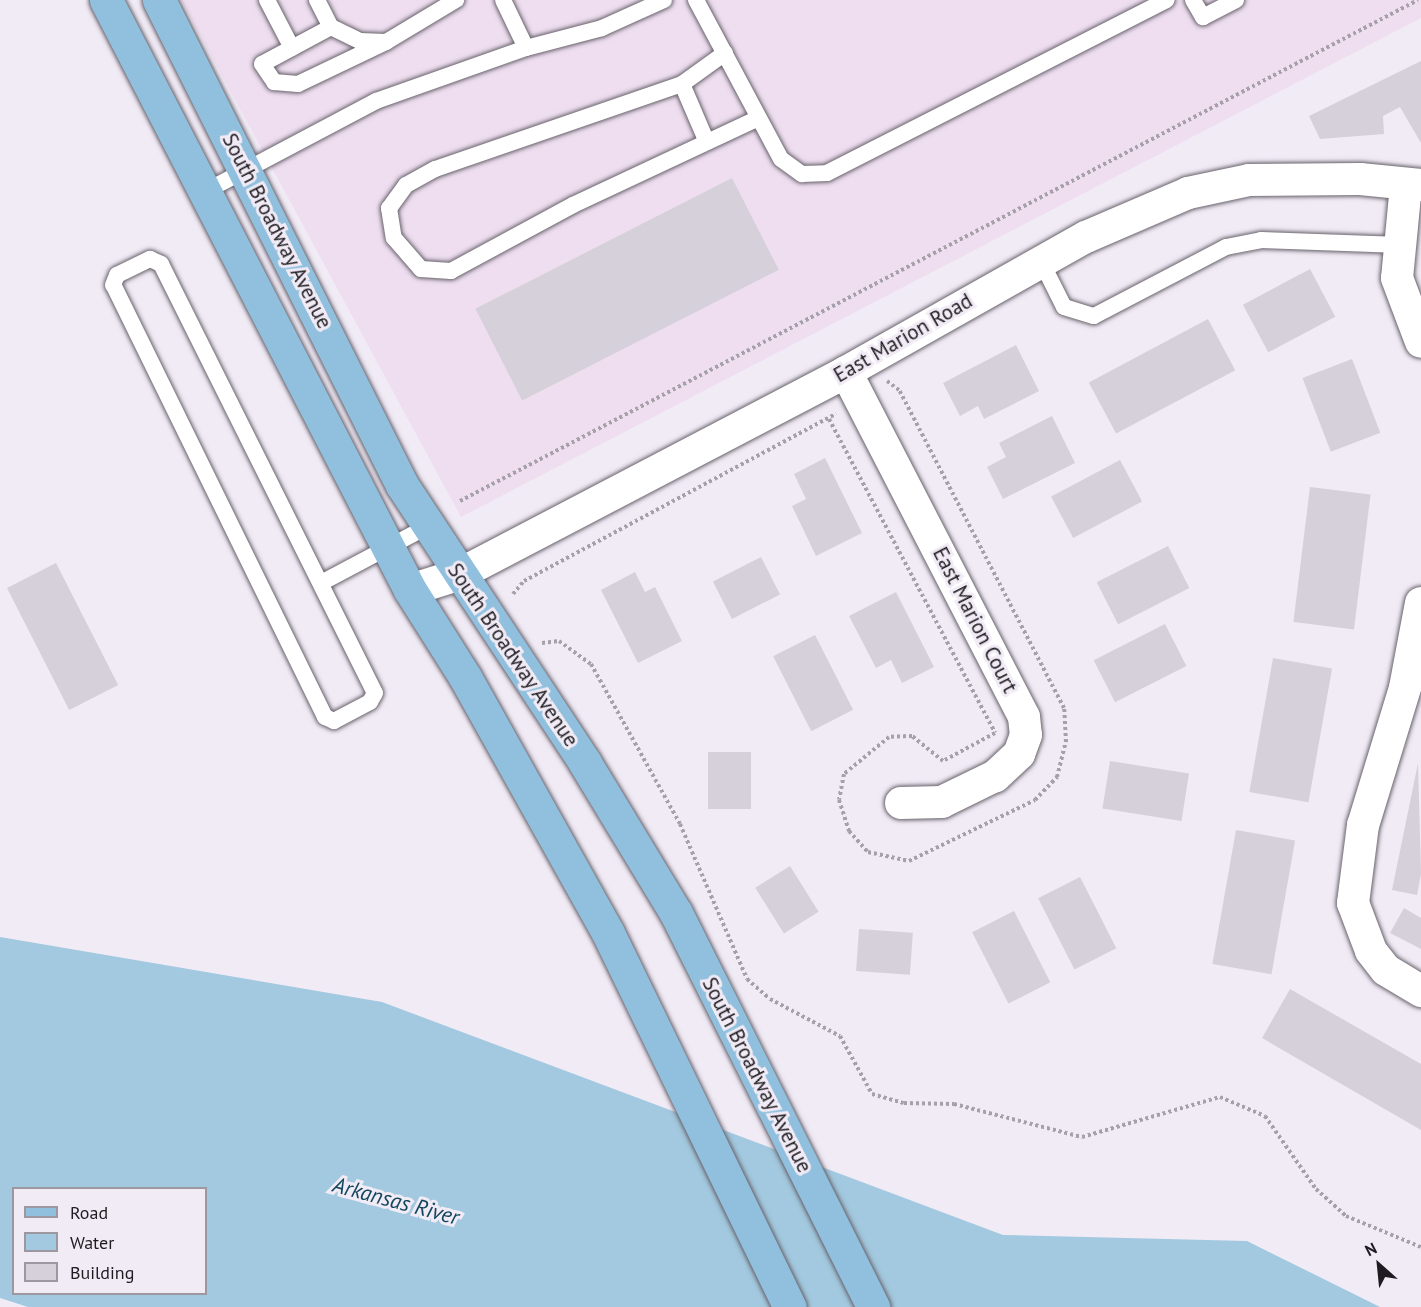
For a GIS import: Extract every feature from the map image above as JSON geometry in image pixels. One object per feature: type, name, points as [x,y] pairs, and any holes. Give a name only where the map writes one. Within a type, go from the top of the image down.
[{"type":"main road","name":"South Broadway Avenue","points":[[106,0],[208,190],[410,590],[465,677],[608,933],[790,1307]]},
{"type":"main road","name":"South Broadway Avenue","points":[[159,0],[247,168],[428,526],[458,576],[585,763],[676,913],[873,1307]]},
{"type":"street","name":"East Marion Road","points":[[410,590],[458,576],[853,385],[1041,261],[1214,185],[1360,179],[1414,185]]},
{"type":"street","points":[[1414,185],[1411,246],[1397,278],[1421,342]]},
{"type":"street","name":"East Marion Court","points":[[853,385],[1009,686],[1026,735],[1009,766],[975,789],[942,802],[901,803]]},
{"type":"street","points":[[1421,603],[1405,688],[1363,825],[1353,903],[1381,964],[1421,991]]},
{"type":"lane","points":[[267,0],[292,48]]},
{"type":"lane","points":[[317,0],[331,27],[360,41],[386,42]]},
{"type":"lane","points":[[331,27],[262,64],[274,82],[298,84],[386,42],[456,0]]},
{"type":"lane","points":[[503,0],[526,48]]},
{"type":"lane","points":[[208,190],[376,101],[526,48],[602,28],[664,0]]},
{"type":"lane","points":[[696,0],[781,159],[802,174],[827,173],[1166,0]]},
{"type":"lane","points":[[1193,0],[1203,17],[1236,0]]},
{"type":"lane","points":[[724,53],[682,84],[435,169],[406,185],[389,208],[394,238],[421,269],[451,271],[706,140],[759,118]]},
{"type":"lane","points":[[682,84],[706,140]]},
{"type":"lane","points":[[1041,261],[1064,307],[1094,316],[1226,247],[1261,240],[1411,246]]},
{"type":"lane","points":[[150,259],[161,264],[321,584],[375,693],[370,702],[334,721],[325,717],[113,285],[117,275],[150,259]]},
{"type":"lane","points":[[321,584],[428,526]]},
{"type":"path","points":[[460,501],[1418,0]]},
{"type":"path","points":[[513,594],[524,581],[829,419],[853,385],[886,380],[899,390],[1064,708],[1066,742],[1057,777],[1035,800],[909,861],[868,852],[849,831],[839,800],[844,774],[888,736],[912,736],[942,761],[995,733],[829,419]]},
{"type":"path","points":[[541,643],[559,641],[591,664],[680,824],[747,979],[770,999],[840,1036],[872,1094],[904,1103],[954,1104],[1082,1137],[1102,1136],[1199,1099],[1229,1099],[1264,1116],[1316,1189],[1346,1216],[1421,1247]]},
{"type":"shaded area","points":[[181,0],[1421,0],[1421,18],[461,517]]},
{"type":"water","name":"Arkansas River","points":[[0,937],[382,1002],[1003,1235],[1247,1241],[1380,1307],[28,1307],[0,1298]]},
{"type":"building","points":[[1421,61],[1421,143],[1400,107],[1383,116],[1384,134],[1320,139],[1309,116]]},
{"type":"building","points":[[732,178],[779,270],[522,401],[475,309]]},
{"type":"building","points":[[1310,269],[1335,317],[1268,352],[1243,305]]},
{"type":"building","points":[[1208,319],[1235,370],[1116,434],[1089,382]]},
{"type":"building","points":[[1016,345],[1039,391],[984,419],[978,406],[960,416],[943,383]]},
{"type":"building","points":[[1352,359],[1380,433],[1331,452],[1303,378]]},
{"type":"building","points":[[1052,416],[1075,463],[1003,499],[987,467],[1006,457],[999,443]]},
{"type":"building","points":[[825,458],[862,533],[816,556],[792,506],[806,499],[794,474]]},
{"type":"building","points":[[1120,460],[1142,501],[1073,538],[1051,497]]},
{"type":"building","points":[[1310,487],[1371,494],[1354,629],[1293,622]]},
{"type":"building","points":[[1168,546],[1189,588],[1118,624],[1097,582]]},
{"type":"building","points":[[761,557],[780,594],[732,619],[713,582]]},
{"type":"building","points":[[56,563],[118,685],[69,710],[7,588]]},
{"type":"building","points":[[635,572],[645,592],[655,587],[682,641],[638,663],[601,590]]},
{"type":"building","points":[[896,592],[934,667],[902,683],[891,660],[876,668],[849,616]]},
{"type":"building","points":[[1165,624],[1186,666],[1115,702],[1094,660]]},
{"type":"building","points":[[815,635],[853,710],[811,731],[773,656]]},
{"type":"building","points":[[1273,658],[1332,668],[1308,802],[1249,792]]},
{"type":"building","points":[[708,752],[751,752],[751,809],[708,809]]},
{"type":"building","points":[[1110,761],[1189,774],[1182,821],[1102,808]]},
{"type":"building","points":[[1418,763],[1421,874],[1417,895],[1392,890]]},
{"type":"building","points":[[1236,830],[1295,840],[1271,974],[1212,964]]},
{"type":"building","points":[[790,866],[819,912],[784,934],[755,888]]},
{"type":"building","points":[[1080,877],[1116,948],[1074,970],[1038,898]]},
{"type":"building","points":[[1404,908],[1421,918],[1421,949],[1390,933]]},
{"type":"building","points":[[1014,911],[1050,982],[1008,1004],[972,932]]},
{"type":"building","points":[[859,929],[913,933],[910,975],[856,971]]},
{"type":"building","points":[[1290,989],[1421,1064],[1421,1130],[1262,1038]]}]
